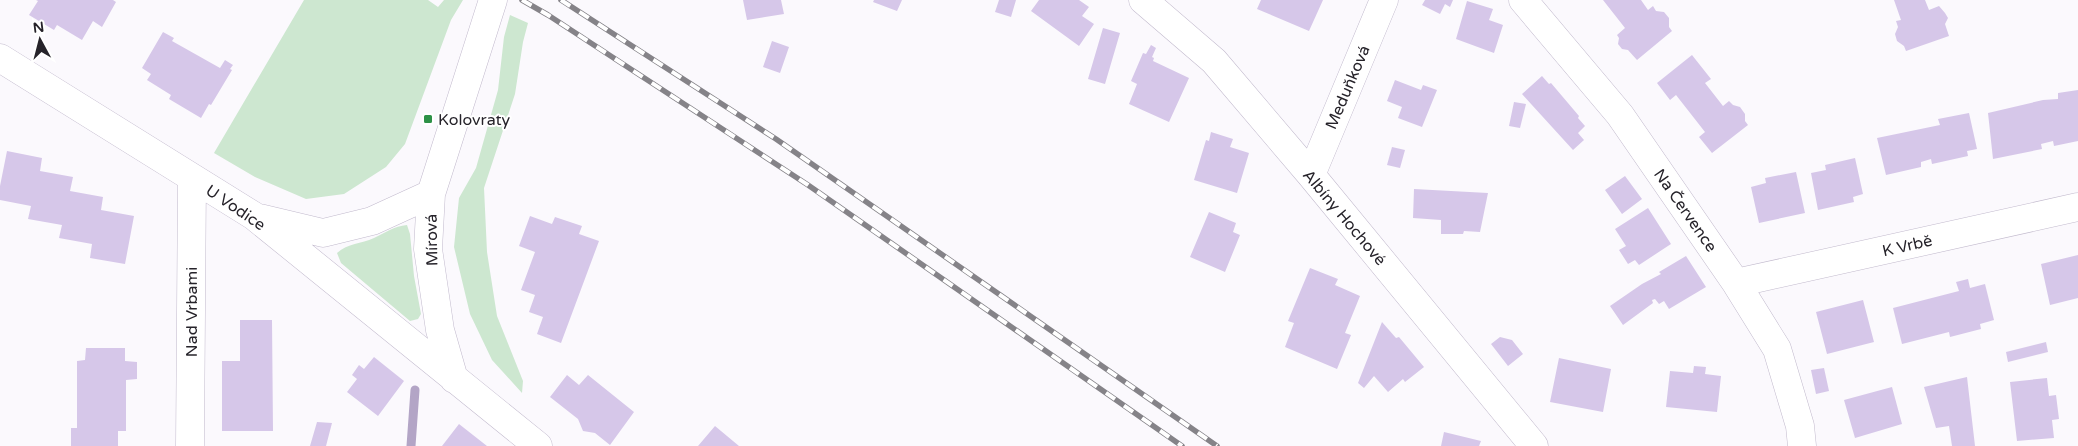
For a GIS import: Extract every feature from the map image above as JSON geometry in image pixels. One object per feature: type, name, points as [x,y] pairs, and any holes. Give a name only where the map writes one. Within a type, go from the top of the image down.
[{"type":"street","name":"Mírová","points":[[454,379],[440,330],[428,249],[431,194],[493,0]]},
{"type":"street","name":"Albíny Hochové","points":[[1143,0],[1214,61],[1311,175],[1534,446]]},
{"type":"street","name":"Meduňková","points":[[1311,175],[1384,0]]},
{"type":"street","name":"Na Července","points":[[1523,0],[1620,115],[1736,283],[1777,349],[1800,426],[1802,446]]},
{"type":"street","name":"U Vodice","points":[[0,58],[254,216],[454,379]]},
{"type":"street","name":"Nad Vrbami","points":[[190,446],[192,178]]},
{"type":"street","points":[[254,216],[323,233],[372,221],[431,194]]},
{"type":"street","name":"K Vrbě","points":[[1736,283],[2078,207]]},
{"type":"street","points":[[454,379],[538,446]]},
{"type":"green space","points":[[304,0],[428,0],[438,7],[444,0],[463,0],[451,20],[405,144],[386,167],[344,194],[306,199],[255,177],[214,153]]},
{"type":"green space","points":[[510,15],[528,23],[515,94],[484,188],[487,252],[497,316],[523,381],[522,393],[492,360],[470,314],[454,247],[459,198],[476,168],[498,90],[504,37]]},
{"type":"green space","points":[[407,225],[410,234],[414,276],[421,314],[418,319],[410,321],[341,263],[337,253],[350,245],[369,240],[394,228]]},
{"type":"building","points":[[36,0],[113,0],[116,2],[102,27],[93,21],[82,40],[57,25],[54,30],[29,15],[38,1]]},
{"type":"building","points":[[743,0],[781,0],[784,14],[747,20]]},
{"type":"building","points":[[874,0],[902,0],[897,11],[873,2]]},
{"type":"building","points":[[999,0],[1016,0],[1011,17],[995,12]]},
{"type":"building","points":[[1039,0],[1079,0],[1089,7],[1082,16],[1094,24],[1079,46],[1031,11]]},
{"type":"building","points":[[1261,0],[1323,0],[1309,31],[1257,9]]},
{"type":"building","points":[[1425,0],[1453,0],[1450,7],[1445,4],[1440,14],[1422,5]]},
{"type":"building","points":[[1603,0],[1641,0],[1648,10],[1653,6],[1656,11],[1664,12],[1669,18],[1669,27],[1672,31],[1637,60],[1628,50],[1622,49],[1618,44],[1619,38],[1617,35],[1625,28]]},
{"type":"building","points":[[1894,0],[1925,0],[1929,10],[1939,6],[1948,18],[1945,24],[1949,36],[1906,51],[1904,46],[1897,41],[1895,34],[1898,27],[1896,21],[1901,20]]},
{"type":"building","points":[[1467,1],[1493,9],[1489,20],[1503,25],[1494,53],[1456,39]]},
{"type":"building","points":[[1103,28],[1120,33],[1105,84],[1088,79]]},
{"type":"building","points":[[163,32],[174,38],[172,41],[220,68],[225,60],[233,65],[230,69],[232,70],[211,105],[209,104],[201,118],[169,99],[171,95],[147,80],[151,74],[142,68]]},
{"type":"building","points":[[772,41],[789,47],[780,73],[763,67]]},
{"type":"building","points":[[1151,45],[1156,48],[1152,57],[1154,58],[1153,61],[1189,78],[1169,122],[1129,104],[1137,84],[1131,81],[1143,53],[1146,54]]},
{"type":"building","points":[[1692,55],[1711,79],[1705,83],[1723,106],[1729,101],[1733,105],[1740,107],[1745,114],[1745,121],[1748,125],[1712,153],[1699,137],[1705,132],[1676,95],[1670,100],[1657,83]]},
{"type":"building","points":[[1542,76],[1549,84],[1551,83],[1585,126],[1578,133],[1584,140],[1573,150],[1522,94]]},
{"type":"building","points":[[1395,80],[1421,90],[1423,85],[1437,90],[1422,127],[1398,118],[1402,107],[1387,101]]},
{"type":"building","points":[[2078,90],[2078,141],[2054,146],[2053,141],[2041,144],[2042,149],[1993,159],[1988,113],[2043,100],[2058,99],[2058,93]]},
{"type":"building","points":[[1514,102],[1526,104],[1520,128],[1509,126]]},
{"type":"building","points":[[1969,113],[1977,149],[1967,151],[1968,156],[1932,164],[1931,159],[1921,162],[1921,167],[1886,175],[1877,138],[1940,125],[1938,119]]},
{"type":"building","points":[[1211,132],[1233,139],[1230,147],[1249,153],[1237,193],[1194,180],[1206,140],[1209,141]]},
{"type":"building","points":[[1392,147],[1405,150],[1400,168],[1387,165]]},
{"type":"building","points":[[7,151],[42,158],[40,171],[73,177],[70,191],[103,197],[101,210],[134,216],[125,264],[90,258],[92,244],[59,238],[62,225],[28,219],[31,206],[0,200],[0,186]]},
{"type":"building","points":[[1855,158],[1863,194],[1853,197],[1854,202],[1818,210],[1811,173],[1826,170],[1825,165]]},
{"type":"building","points":[[1796,172],[1805,213],[1759,223],[1751,187],[1766,183],[1765,178]]},
{"type":"building","points":[[1625,176],[1642,199],[1622,214],[1605,190]]},
{"type":"building","points":[[1414,189],[1488,193],[1480,232],[1464,231],[1463,234],[1441,234],[1441,220],[1413,218]]},
{"type":"building","points":[[1648,208],[1671,244],[1639,265],[1635,260],[1628,264],[1619,250],[1626,246],[1615,229]]},
{"type":"building","points":[[1209,212],[1236,223],[1233,232],[1240,235],[1225,272],[1190,257]]},
{"type":"building","points":[[530,216],[552,224],[555,217],[582,226],[579,234],[599,241],[561,343],[537,334],[543,317],[529,312],[535,295],[521,290],[535,252],[519,246]]},
{"type":"building","points":[[2078,255],[2078,298],[2050,305],[2041,264]]},
{"type":"building","points":[[1686,256],[1706,287],[1669,309],[1664,301],[1659,304],[1655,299],[1652,300],[1653,303],[1623,325],[1610,306]]},
{"type":"building","points":[[1310,268],[1338,279],[1335,285],[1360,296],[1345,333],[1351,335],[1337,369],[1285,347],[1294,323],[1288,321]]},
{"type":"building","points":[[1968,279],[1970,288],[1985,284],[1994,320],[1980,324],[1981,329],[1950,337],[1949,332],[1902,344],[1893,308],[1959,291],[1956,282]]},
{"type":"building","points":[[1863,300],[1874,342],[1827,354],[1816,312]]},
{"type":"building","points":[[240,320],[272,320],[273,431],[222,431],[222,361],[240,361]]},
{"type":"building","points":[[1382,322],[1396,338],[1399,337],[1424,367],[1405,382],[1403,379],[1388,392],[1374,376],[1364,388],[1358,383]]},
{"type":"building","points":[[1500,337],[1512,340],[1523,354],[1508,366],[1491,344]]},
{"type":"building","points":[[2046,342],[2048,352],[2008,362],[2006,352]]},
{"type":"building","points":[[86,348],[125,348],[125,361],[137,362],[137,379],[126,380],[126,431],[118,431],[118,446],[71,446],[71,428],[77,428],[77,361],[85,360]]},
{"type":"building","points":[[374,357],[404,381],[378,416],[347,392],[357,379],[352,375],[359,365],[364,369]]},
{"type":"building","points":[[1559,358],[1611,369],[1603,412],[1550,402]]},
{"type":"building","points":[[1694,366],[1706,367],[1705,374],[1721,376],[1717,412],[1666,407],[1670,371],[1693,373]]},
{"type":"building","points":[[1824,368],[1829,391],[1816,394],[1811,370]]},
{"type":"building","points":[[567,375],[579,385],[588,375],[634,412],[610,445],[595,433],[583,431],[578,419],[550,397]]},
{"type":"building","points":[[1967,377],[1975,446],[1952,446],[1949,426],[1936,428],[1924,387]]},
{"type":"building","points":[[2047,378],[2049,396],[2056,395],[2059,419],[2052,420],[2054,438],[2017,441],[2010,382]]},
{"type":"building","points":[[1892,387],[1902,424],[1855,438],[1844,400]]},
{"type":"building","points":[[317,422],[332,423],[326,446],[310,446]]},
{"type":"building","points":[[459,424],[487,446],[442,446]]},
{"type":"building","points":[[715,426],[739,446],[698,446]]},
{"type":"building","points":[[1444,432],[1481,441],[1479,446],[1441,446]]},
{"type":"waterway","points":[[411,446],[415,390]]},
{"type":"railway","points":[[522,0],[548,15],[808,185],[1182,446]]},
{"type":"railway","points":[[561,0],[776,139],[1217,446]]},
{"type":"place","name":"Kolovraty","points":[[428,119]]}]
